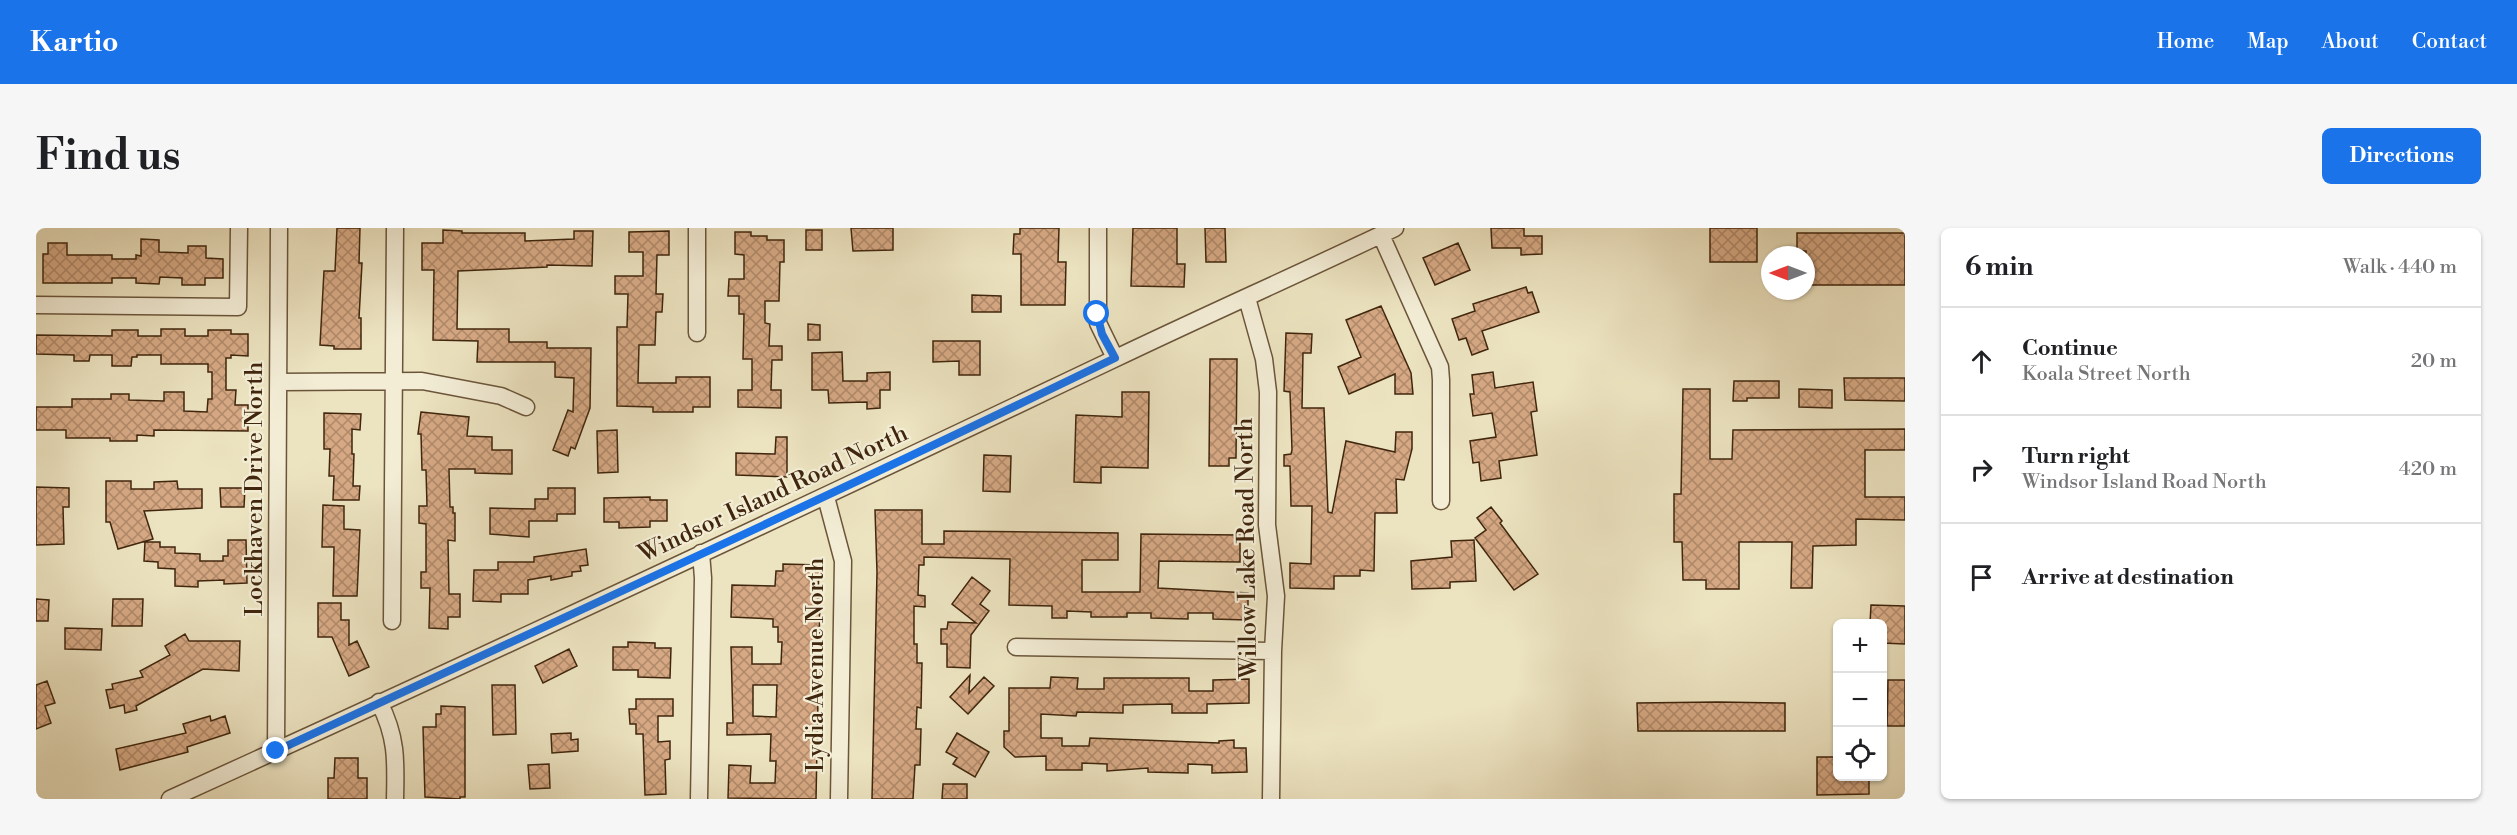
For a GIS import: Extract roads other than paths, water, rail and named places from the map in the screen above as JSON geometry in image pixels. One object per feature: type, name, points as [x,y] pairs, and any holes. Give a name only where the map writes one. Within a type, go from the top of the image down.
[{"type":"street","points":[[36,305],[238,307],[239,228]]},
{"type":"street","name":"Lockhaven Drive North","points":[[276,751],[279,228]]},
{"type":"street","points":[[392,621],[395,228]]},
{"type":"street","points":[[697,228],[697,333]]},
{"type":"street","points":[[1098,228],[1098,323],[1115,358]]},
{"type":"street","points":[[1388,231],[1440,367],[1442,380],[1440,501]]},
{"type":"street","name":"Windsor Island Road North","points":[[170,799],[826,497],[1115,358],[1388,231]]},
{"type":"street","name":"Willow Lake Road North","points":[[1247,298],[1264,359],[1268,392],[1267,534],[1276,596],[1272,651],[1271,799]]},
{"type":"street","points":[[279,382],[394,383],[422,381],[501,396],[526,407]]},
{"type":"street","name":"Lydia Avenue North","points":[[826,497],[843,561],[839,799]]},
{"type":"street","points":[[699,799],[703,578],[701,553]]},
{"type":"street","points":[[1017,647],[1272,651]]},
{"type":"street","points":[[379,702],[388,720],[396,747],[395,799]]}]
